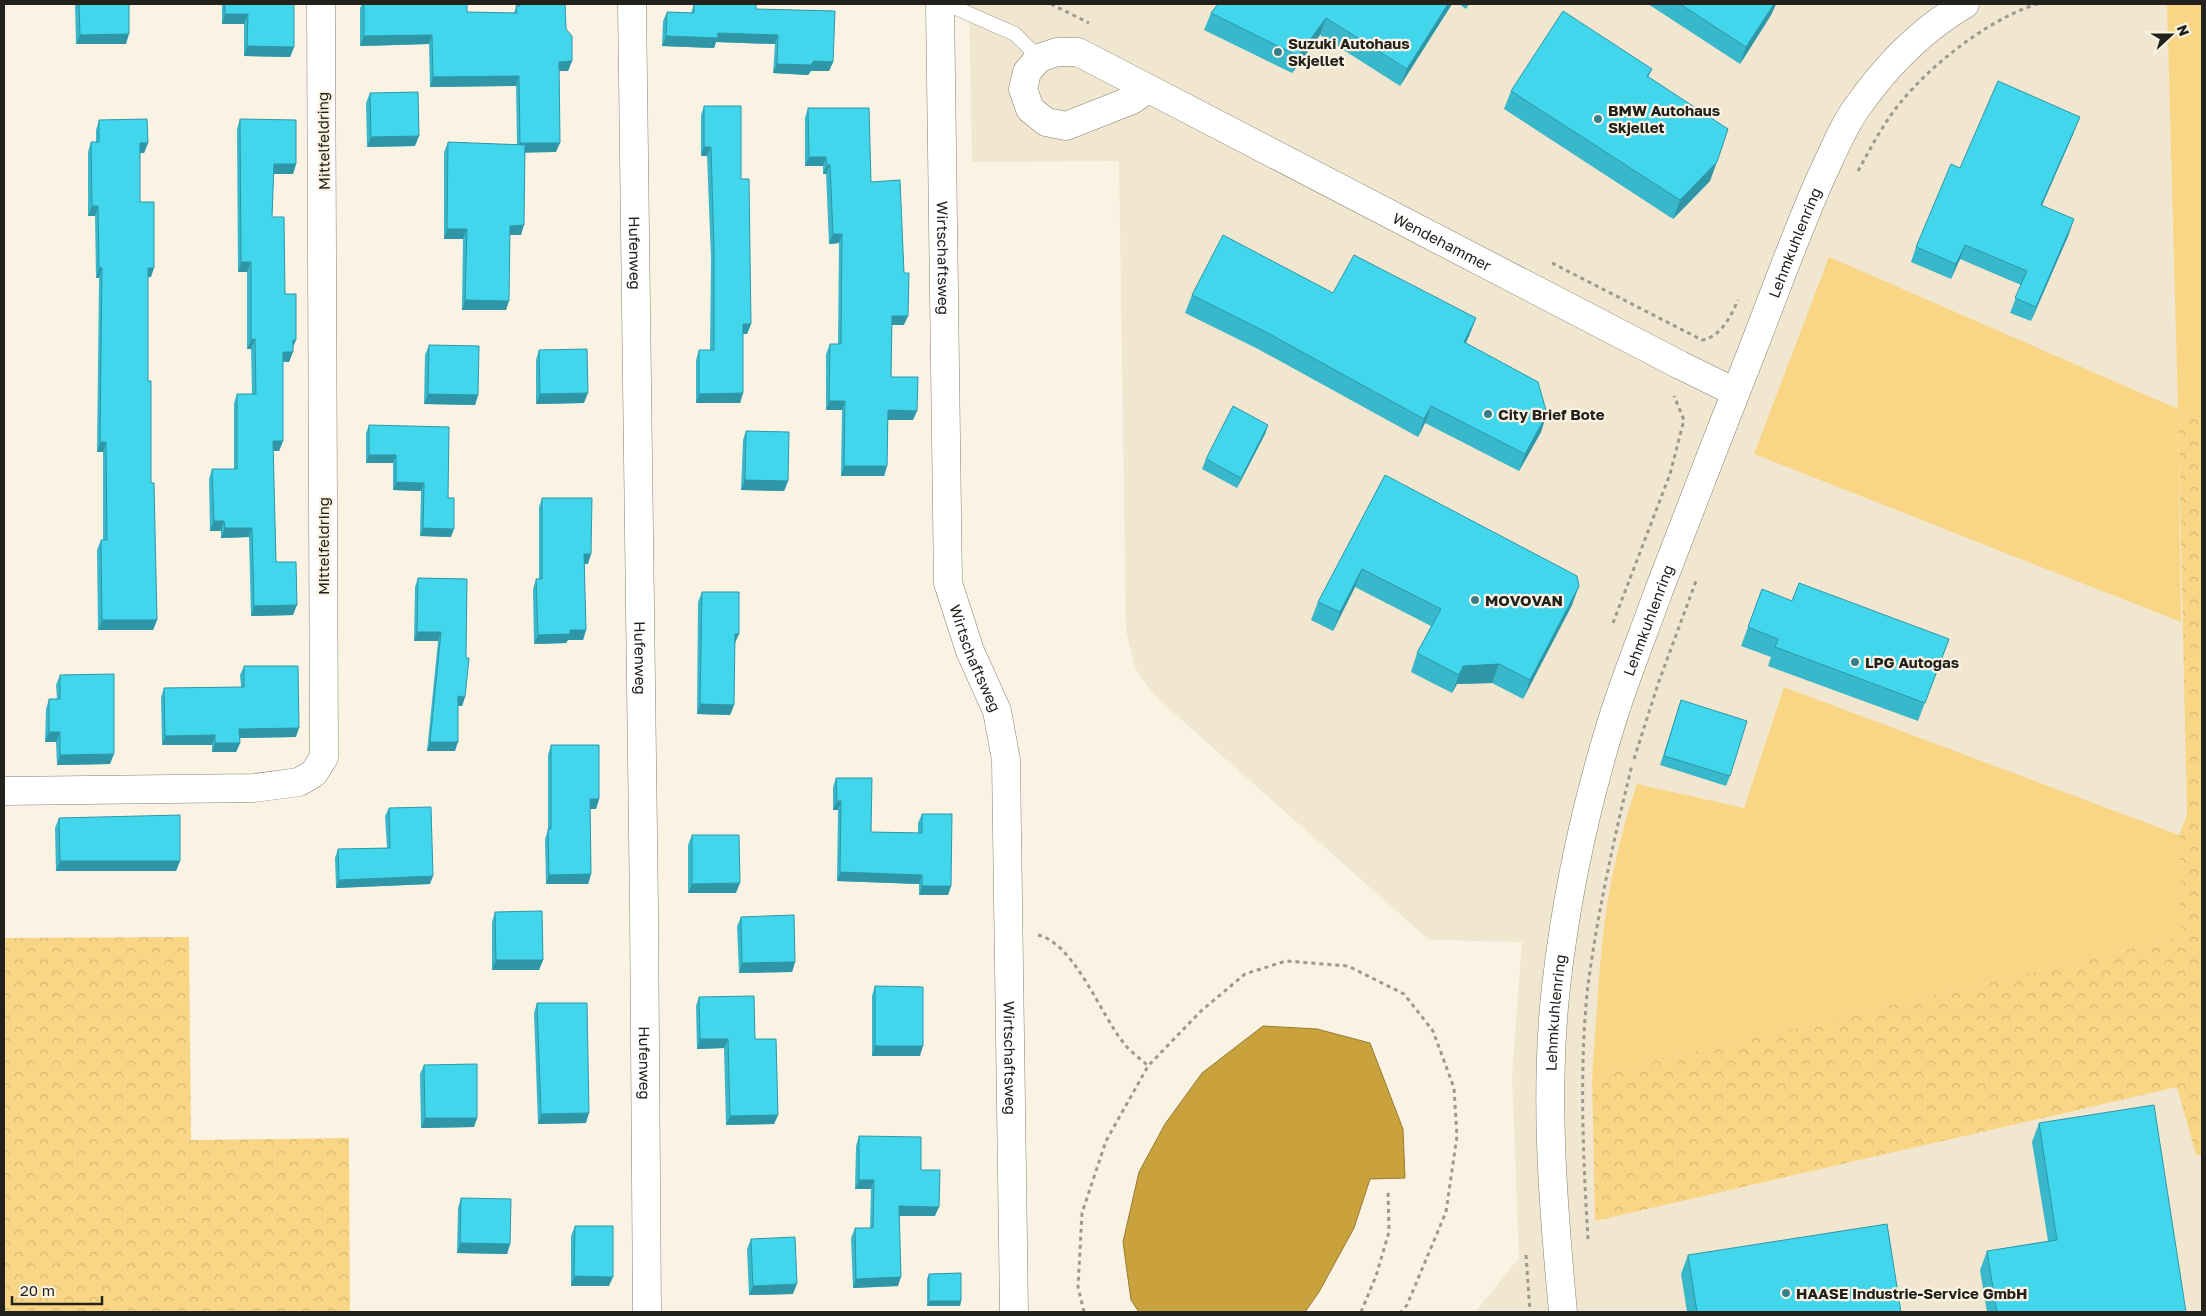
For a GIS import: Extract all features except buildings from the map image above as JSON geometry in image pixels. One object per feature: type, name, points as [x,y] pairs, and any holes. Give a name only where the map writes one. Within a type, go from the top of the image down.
[{"type":"street","name":"Mittelfeldring","points":[[4,791],[254,788],[298,782],[314,773],[324,757],[321,4]]},
{"type":"street","name":"Hufenweg","points":[[632,4],[644,886],[647,1312]]},
{"type":"street","name":"Wirtschaftsweg","points":[[940,4],[948,583],[970,651],[997,711],[1006,760],[1014,1312]]},
{"type":"street","name":"Lehmkuhlenring","points":[[1562,1312],[1555,1226],[1552,1066],[1556,989],[1567,912],[1583,831],[1611,724],[1631,664],[1736,392],[1811,201],[1838,140],[1856,108],[1884,73],[1918,38],[1965,4]]},
{"type":"street","name":"Wendehammer","points":[[1039,58],[1057,52],[1078,52],[1680,365],[1736,392]]},
{"type":"street","points":[[1039,58],[1027,72],[1024,89],[1030,108],[1046,122],[1066,126],[1132,100],[1148,89]]},
{"type":"lane","points":[[946,4],[1015,34],[1039,58]]},
{"type":"path","points":[[1857,174],[1885,123],[1912,89],[1939,62],[1979,33],[2037,4]]},
{"type":"path","points":[[1588,1242],[1585,1176],[1584,1061],[1588,986],[1594,949],[1610,855],[1632,762],[1658,684],[1698,576]]},
{"type":"path","points":[[1009,928],[1046,936],[1071,959],[1123,1043],[1148,1066]]},
{"type":"path","points":[[1084,1312],[1078,1287],[1082,1213],[1106,1141],[1148,1066],[1201,1011],[1245,974],[1286,961],[1348,966],[1404,994],[1433,1031],[1454,1088],[1457,1136],[1446,1212],[1407,1305],[1401,1312]]},
{"type":"path","points":[[1361,1312],[1376,1276],[1388,1232],[1388,1189]]},
{"type":"shaded area","points":[[969,4],[2202,4],[2202,1312],[1475,1312],[1519,1258],[1512,1075],[1522,942],[1429,940],[1157,698],[1136,670],[1126,632],[1119,161],[972,162]]},
{"type":"shaded area","points":[[1263,1026],[1317,1029],[1370,1043],[1403,1129],[1405,1178],[1370,1179],[1354,1228],[1319,1292],[1305,1312],[1139,1312],[1131,1300],[1123,1242],[1139,1172],[1165,1124],[1202,1073]]},
{"type":"green space","points":[[2167,4],[2202,4],[2202,420],[2178,410],[2181,622],[1754,454],[1829,257],[2178,409]]},
{"type":"green space","points":[[2178,410],[2202,420],[2202,1155],[2196,1155],[2177,1087],[1595,1221],[1592,1076],[2181,937],[2179,835],[2187,815]]},
{"type":"green space","points":[[1784,687],[2179,835],[2182,937],[1592,1076],[1602,945],[1609,893],[1616,857],[1637,784],[1744,808]]},
{"type":"green space","points":[[189,937],[191,1140],[349,1138],[350,1312],[4,1312],[4,938]]},
{"type":"place","name":"Suzuki Autohaus Skjellet","points":[[1278,52]]},
{"type":"place","name":"BMW Autohaus Skjellet","points":[[1598,119]]},
{"type":"place","name":"City Brief Bote","points":[[1488,414]]},
{"type":"place","name":"MOVOVAN","points":[[1475,600]]},
{"type":"place","name":"LPG Autogas","points":[[1855,662]]},
{"type":"place","name":"HAASE Industrie-Service GmbH","points":[[1786,1293]]}]
